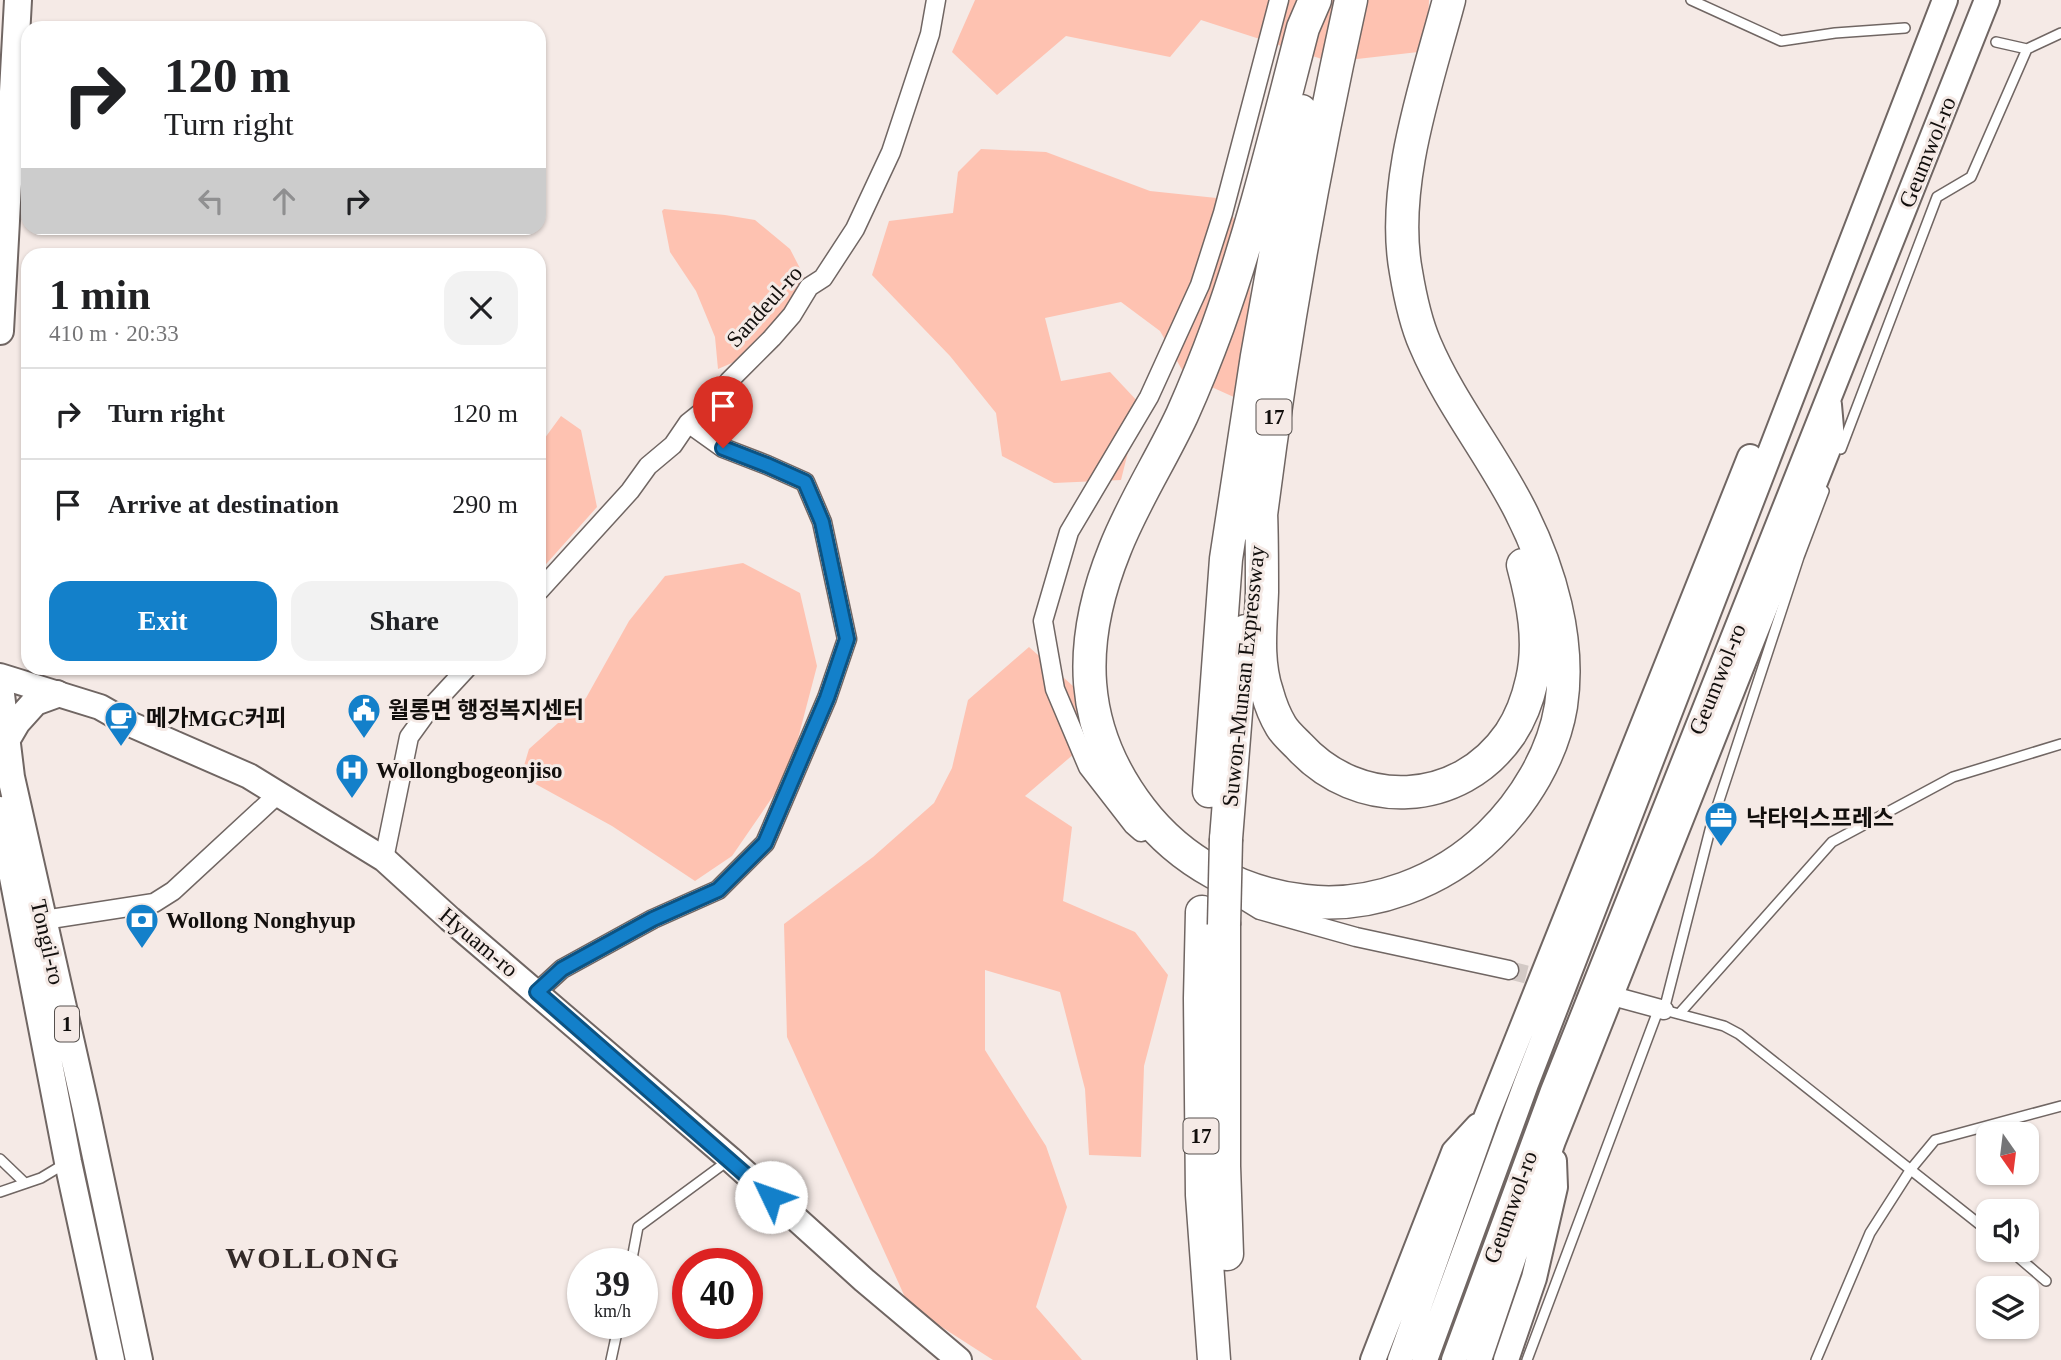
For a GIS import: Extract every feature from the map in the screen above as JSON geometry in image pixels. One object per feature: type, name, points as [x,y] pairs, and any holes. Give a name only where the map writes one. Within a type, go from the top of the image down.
[{"type":"highway","points":[[1315,0],[1303,28],[1252,220],[1218,327],[1183,412],[1116,545],[1098,595],[1090,639],[1089,666],[1100,739],[1114,769],[1155,827],[1216,874],[1245,888],[1277,898],[1314,902],[1355,901],[1388,894],[1452,866],[1484,841],[1507,818],[1528,788],[1549,750],[1561,708],[1563,668],[1560,630],[1539,554],[1523,515],[1492,458],[1438,372],[1422,338],[1404,263],[1401,224],[1406,175],[1449,0]]},
{"type":"highway","name":"Suwon-Munsan Expressway","points":[[1235,1360],[1227,1263],[1213,918],[1216,834],[1213,720],[1226,559],[1259,342],[1324,0]]},
{"type":"highway","name":"Suwon-Munsan Expressway","points":[[1216,834],[1237,700],[1283,356],[1304,230],[1351,0]]},
{"type":"highway","points":[[1261,512],[1260,657],[1266,690],[1281,727],[1308,756],[1325,770],[1344,780],[1376,790],[1401,793],[1448,783],[1471,772],[1492,754],[1510,734],[1522,711],[1532,679],[1536,638],[1532,598],[1520,554],[1502,513],[1420,373],[1403,335],[1384,252],[1385,194],[1389,170],[1401,109],[1432,0]]},
{"type":"highway","name":"Suwon-Munsan Expressway","points":[[1213,918],[1200,998],[1202,1195],[1214,1360]]},
{"type":"main road","points":[[0,331],[18,0]]},
{"type":"main road","name":"Geumwol-ro","points":[[1425,1360],[1531,1071],[1945,0]]},
{"type":"main road","name":"Geumwol-ro","points":[[1454,1360],[1553,1091],[1987,0]]},
{"type":"main road","points":[[1399,1360],[1486,1118],[1754,447],[1795,386]]},
{"type":"main road","points":[[1479,1360],[1553,1141],[1832,439],[1828,400]]},
{"type":"main road","name":"Hyuam-ro","points":[[0,676],[100,707],[130,724],[249,776],[384,859],[959,1360]]},
{"type":"main road","name":"Tongil-ro","points":[[0,686],[11,777],[139,1359]]},
{"type":"main road","points":[[6,739],[34,702],[57,694]]},
{"type":"main road","name":"Tongil-ro","points":[[0,810],[68,1162],[111,1360]]},
{"type":"main road","points":[[1373,1360],[1454,1152],[1486,1118]]},
{"type":"main road","points":[[1506,1360],[1534,1278],[1555,1187],[1553,1141]]},
{"type":"street","name":"Sandeul-ro","points":[[546,583],[631,491],[648,466],[673,445],[688,423],[708,407],[792,315],[808,287],[822,278],[855,229],[891,152],[930,34],[936,0]]},
{"type":"street","points":[[1279,0],[1223,213],[1199,285],[1149,397],[1069,532],[1043,621],[1055,689],[1088,767],[1133,825],[1177,860],[1260,910],[1356,937],[1509,970]]},
{"type":"street","points":[[537,992],[562,969],[653,919],[718,890],[765,843],[827,698],[847,639],[822,522],[805,482],[723,448],[688,423]]},
{"type":"street","points":[[384,859],[410,737],[430,708],[461,675]]},
{"type":"street","points":[[44,920],[154,903],[173,891],[278,794]]},
{"type":"street","points":[[1620,999],[1667,1011]]},
{"type":"lane","points":[[1691,0],[1782,41],[1835,33],[1905,28]]},
{"type":"lane","points":[[1996,42],[2027,49],[2061,33]]},
{"type":"lane","points":[[1839,454],[1937,197],[1971,177],[2027,49]]},
{"type":"lane","points":[[1527,1360],[1667,1011],[1712,822],[1799,557],[1829,480]]},
{"type":"lane","points":[[1667,1011],[1832,842],[1953,777],[2061,744]]},
{"type":"lane","points":[[1667,1011],[1724,1026],[1740,1034],[1976,1221]]},
{"type":"lane","points":[[1816,1360],[1870,1233],[1910,1169],[1935,1140],[2061,1107]]},
{"type":"lane","points":[[0,1159],[25,1183]]},
{"type":"lane","points":[[634,1248],[638,1227],[730,1159]]},
{"type":"lane","points":[[0,1192],[41,1178],[68,1162]]},
{"type":"lane","points":[[2024,1262],[2046,1280]]},
{"type":"lane","points":[[611,1360],[616,1339]]},
{"type":"shaded area","points":[[975,0],[1429,0],[1427,51],[1331,62],[1201,20],[1170,57],[1066,36],[997,95],[952,52]]},
{"type":"shaded area","points":[[981,149],[1046,152],[1150,191],[1226,199],[1251,262],[1247,403],[1185,375],[1160,331],[1121,302],[1045,318],[1061,381],[1110,372],[1140,404],[1121,480],[1054,483],[1002,456],[996,413],[950,356],[872,275],[889,221],[953,213],[958,172]]},
{"type":"shaded area","points":[[664,209],[755,220],[790,249],[806,280],[783,325],[741,359],[718,369],[715,337],[696,291],[670,252],[662,211]]},
{"type":"shaded area","points":[[561,416],[581,430],[597,507],[546,564],[546,436]]},
{"type":"shaded area","points":[[743,563],[800,593],[817,666],[789,773],[732,856],[695,881],[612,826],[521,776],[529,749],[586,698],[629,621],[665,576]]},
{"type":"shaded area","points":[[1029,647],[1073,686],[1082,747],[1025,796],[1072,827],[1063,901],[1135,932],[1168,975],[1144,1066],[1141,1157],[1089,1155],[1085,1089],[1060,992],[985,970],[985,1050],[1046,1146],[1067,1207],[1036,1307],[1082,1360],[993,1360],[909,1306],[787,1037],[784,924],[873,857],[934,803],[952,768],[968,700]]},
{"type":"tunnel","points":[[1509,970],[1603,994]]},
{"type":"place","name":"월롱면 행정복지센터","points":[[364,740]]},
{"type":"place","name":"메가MGC커피","points":[[121,748]]},
{"type":"place","name":"Wollongbogeonjiso","points":[[352,800]]},
{"type":"place","name":"낙타익스프레스","points":[[1721,848]]},
{"type":"place","name":"Wollong Nonghyup","points":[[142,950]]},
{"type":"district","name":"WOLLONG","points":[[313,1258]]},
{"type":"route","points":[[723,448],[805,482],[822,522],[847,639],[827,698],[765,843],[718,890],[653,919],[562,969],[537,992],[771,1197]]}]
